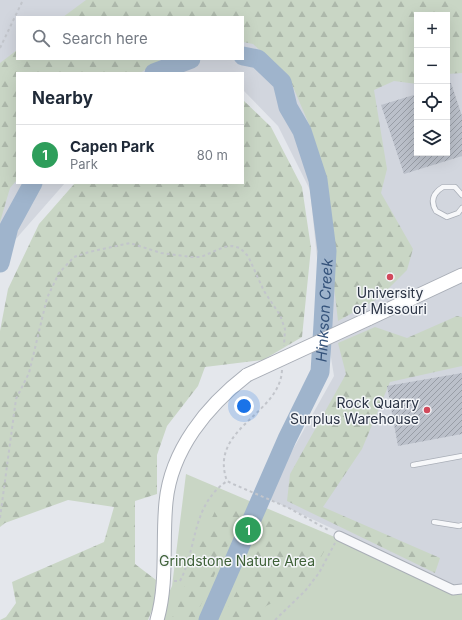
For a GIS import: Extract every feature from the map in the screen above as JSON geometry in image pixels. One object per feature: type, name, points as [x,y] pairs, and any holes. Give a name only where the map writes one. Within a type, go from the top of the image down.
[{"type":"street","points":[[157,620],[163,583],[166,501],[173,474],[181,452],[190,434],[206,414],[224,395],[247,376],[462,275]]},
{"type":"street","points":[[339,536],[454,590],[462,590]]},
{"type":"lane","points":[[462,195],[455,188],[443,187],[434,194],[432,200],[436,211],[447,217],[458,213],[462,208]]},
{"type":"lane","points":[[413,465],[462,456]]},
{"type":"lane","points":[[434,522],[459,526],[462,525]]},
{"type":"path","points":[[0,48],[23,0]]},
{"type":"path","points":[[0,518],[16,399],[29,373],[47,298],[59,273],[74,257],[89,252],[130,244],[161,253],[191,257],[201,257],[224,247],[232,246],[240,248],[248,256],[264,291],[280,315],[284,329],[283,352]]},
{"type":"path","points":[[275,620],[305,591],[319,573],[339,536],[289,508],[232,484],[227,480],[223,469],[224,456],[229,444],[239,430],[279,388],[282,368]]},
{"type":"path","points":[[163,583],[180,581],[187,566],[196,527],[206,501],[213,492],[227,480]]},
{"type":"shaded area","name":"University of Missouri","points":[[0,0],[462,0],[462,589],[269,499],[278,476],[334,376],[321,296],[310,190],[278,126],[244,91],[244,72],[16,72],[16,184],[64,184],[0,257]]},
{"type":"green space","points":[[86,0],[462,0],[462,73],[450,74],[450,12],[414,12],[414,84],[394,81],[374,90],[387,169],[381,193],[413,249],[407,270],[379,298],[338,321],[332,269],[335,251],[326,178],[311,129],[288,75],[253,44],[244,42],[244,16],[64,16]]},
{"type":"green space","points":[[16,51],[16,60],[160,60],[142,72],[16,72],[16,181],[10,188],[0,222],[0,63]]},
{"type":"green space","points":[[244,101],[271,127],[302,187],[311,248],[302,337],[263,360],[205,367],[198,386],[167,426],[157,455],[157,494],[135,501],[135,564],[156,580],[154,605],[148,620],[0,620],[6,617],[16,603],[12,582],[104,542],[114,507],[68,500],[5,523],[0,527],[0,331],[8,289],[39,224],[74,184],[244,184]]},
{"type":"green space","points":[[457,316],[462,317],[462,366],[390,382],[362,449],[323,507],[440,558],[435,573],[287,501],[290,474],[346,374],[338,343],[375,327],[407,338]]},
{"type":"green space","name":"Grindstone Nature Area","points":[[186,474],[462,591],[462,620],[157,620],[172,586]]},
{"type":"green space","points":[[221,498],[244,510],[194,620],[171,620],[179,604],[192,561]]},
{"type":"green space","points":[[267,514],[330,541],[304,587],[266,606],[260,620],[221,620],[247,573]]},
{"type":"building","points":[[450,83],[462,116],[462,156],[404,174],[381,105],[414,95],[414,156],[450,156]]},
{"type":"building","name":"Rock Quarry Surplus Warehouse","points":[[462,373],[462,434],[398,446],[387,386]]},
{"type":"waterway","name":"Hinkson Creek","points":[[208,620],[287,439],[320,372],[327,251],[318,180],[302,131],[288,107],[282,82],[258,59],[244,56]]},
{"type":"waterway","name":"Hinkson Creek","points":[[157,72],[188,60]]},
{"type":"waterway","name":"Hinkson Creek","points":[[0,263],[9,227],[32,184]]},
{"type":"place","name":"University of Missouri","points":[[390,277]]},
{"type":"place","name":"Rock Quarry Surplus Warehouse","points":[[427,410]]},
{"type":"place","name":"Capen Park","points":[[248,530]]}]
